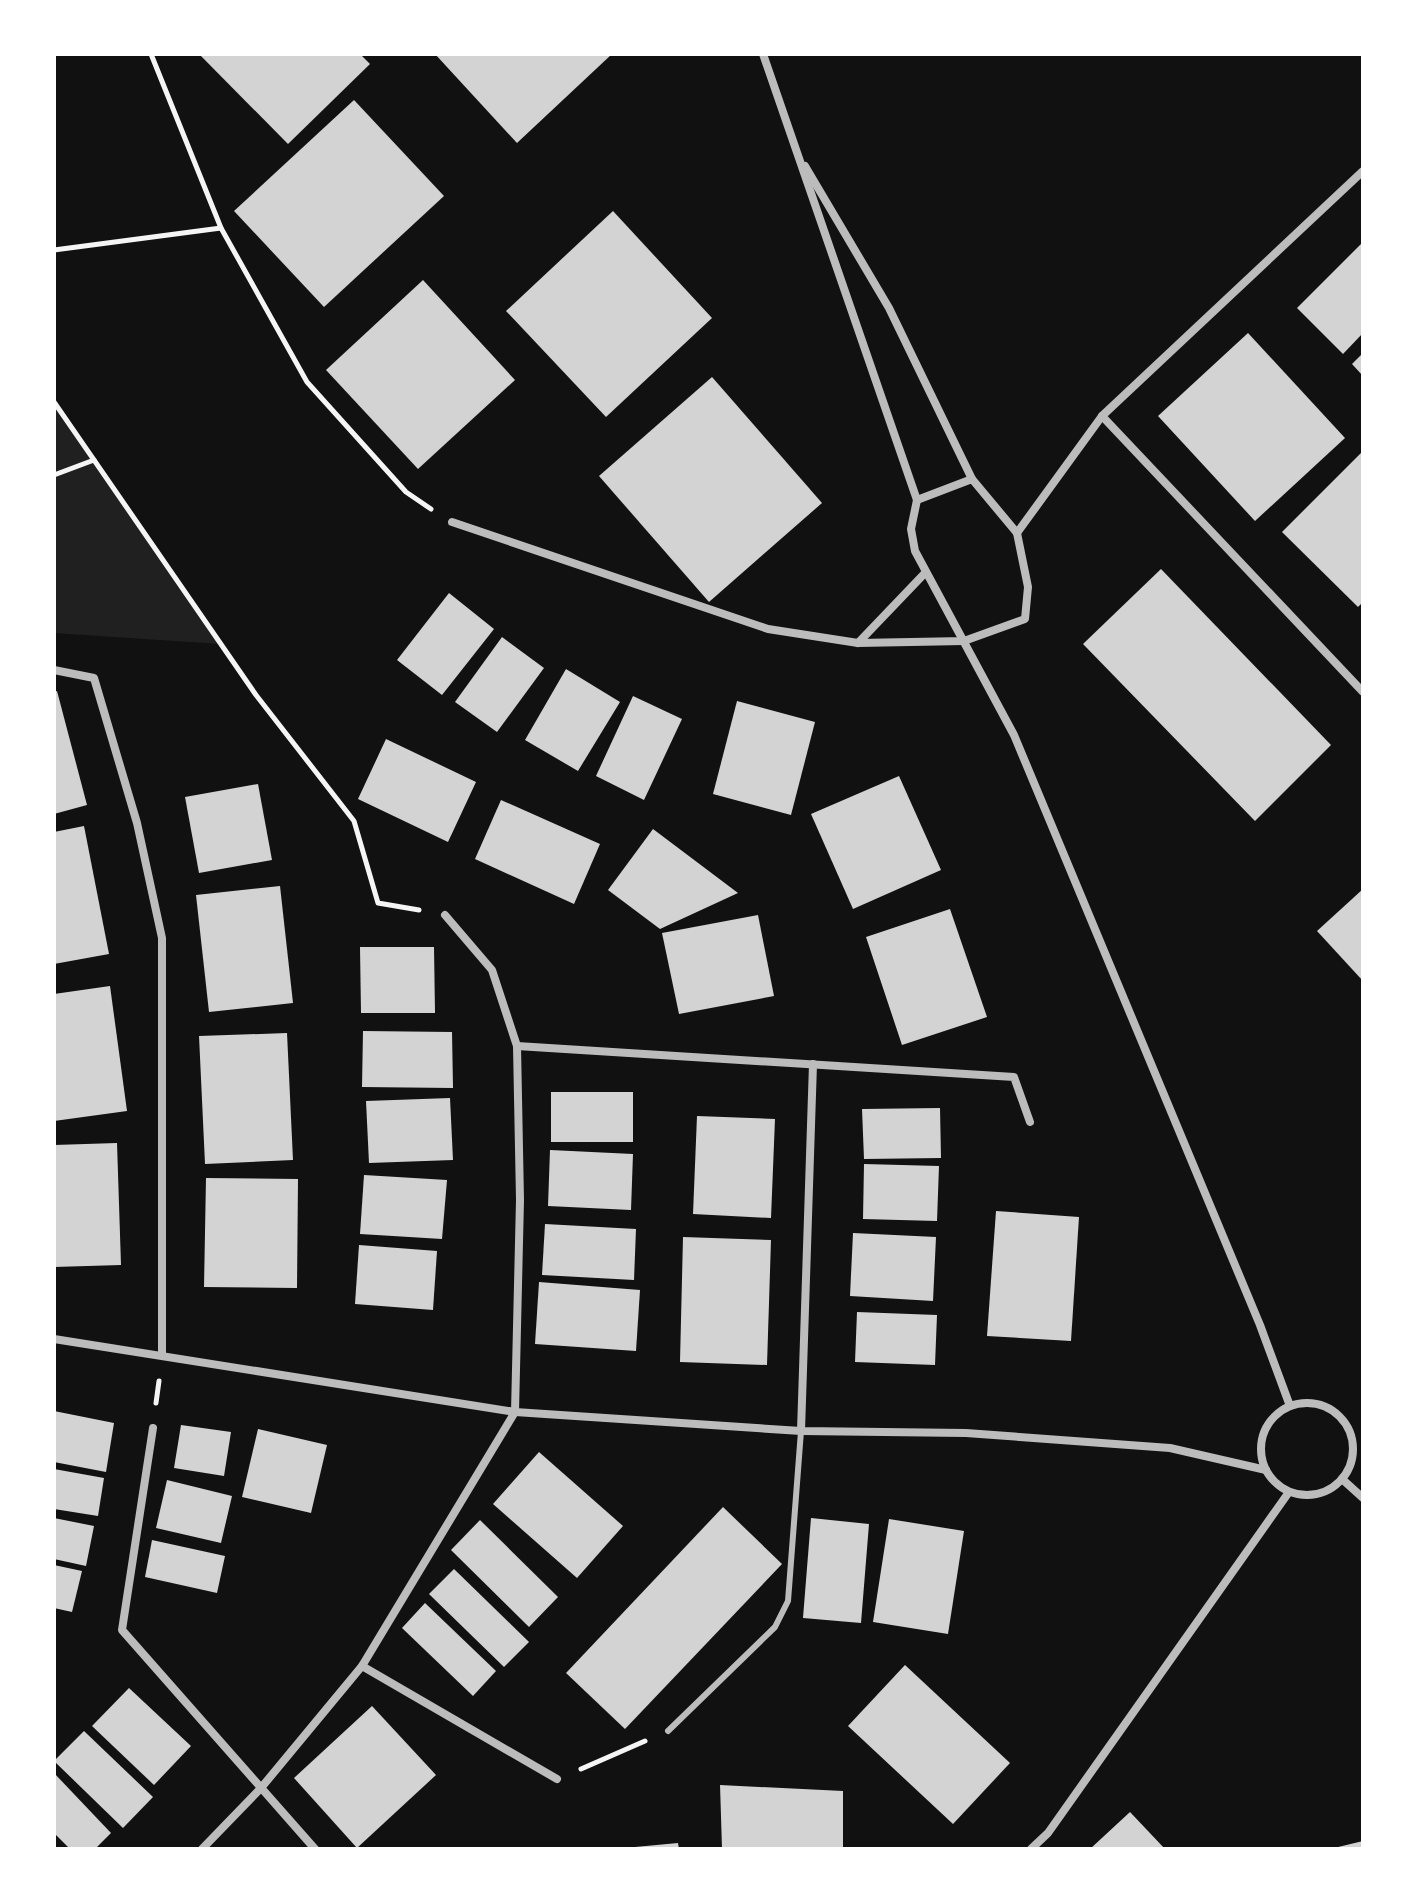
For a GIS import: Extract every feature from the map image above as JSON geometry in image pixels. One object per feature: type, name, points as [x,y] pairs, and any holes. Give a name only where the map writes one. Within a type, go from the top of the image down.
[{"type":"street","points":[[763,54],[917,500],[911,529],[925,573],[1014,735],[1260,1325],[1290,1406]]},
{"type":"street","points":[[452,522],[768,629],[858,643],[964,641],[1025,619],[1028,587],[1017,533],[972,479],[889,308],[795,149]]},
{"type":"street","points":[[1017,533],[1102,416],[1363,171]]},
{"type":"street","points":[[1102,416],[1363,692]]},
{"type":"street","points":[[917,500],[972,479]]},
{"type":"street","points":[[858,643],[925,573]]},
{"type":"street","points":[[54,670],[94,678],[137,823],[162,938],[162,1355]]},
{"type":"street","points":[[202,1849],[261,1788],[362,1666],[515,1412],[520,1200],[517,1046],[492,970],[445,915]]},
{"type":"street","points":[[517,1046],[1014,1077],[1030,1122]]},
{"type":"street","points":[[801,1431],[813,1064]]},
{"type":"street","points":[[54,1339],[515,1412],[801,1431],[966,1433],[1170,1448],[1266,1470],[1289,1492],[1318,1494],[1342,1479],[1353,1451],[1344,1423],[1320,1405],[1290,1406],[1277,1414],[1261,1441],[1266,1470]]},
{"type":"street","points":[[153,1428],[122,1630],[315,1849]]},
{"type":"street","points":[[1342,1479],[1363,1498]]},
{"type":"street","points":[[1031,1849],[1048,1833],[1289,1492]]},
{"type":"street","points":[[362,1666],[557,1779]]},
{"type":"lane","points":[[668,1731],[775,1627],[788,1601],[801,1431]]},
{"type":"path","points":[[151,54],[221,228],[307,382],[406,492],[452,522]]},
{"type":"path","points":[[54,250],[221,228]]},
{"type":"path","points":[[54,402],[256,695],[354,821],[378,903],[445,915]]},
{"type":"path","points":[[54,475],[94,460]]},
{"type":"path","points":[[153,1428],[162,1355]]},
{"type":"path","points":[[557,1779],[668,1731]]},
{"type":"shaded area","points":[[54,401],[220,644],[54,633]]},
{"type":"building","points":[[199,54],[360,54],[370,64],[288,144]]},
{"type":"building","points":[[435,54],[612,54],[517,143]]},
{"type":"building","points":[[354,100],[444,196],[324,307],[234,211]]},
{"type":"building","points":[[613,211],[712,318],[606,417],[506,311]]},
{"type":"building","points":[[1363,242],[1363,333],[1343,354],[1297,308]]},
{"type":"building","points":[[423,280],[515,380],[418,469],[326,370]]},
{"type":"building","points":[[1248,333],[1345,438],[1255,521],[1158,416]]},
{"type":"building","points":[[1363,353],[1363,376],[1352,364]]},
{"type":"building","points":[[712,377],[822,503],[709,602],[599,476]]},
{"type":"building","points":[[1363,451],[1363,602],[1358,607],[1282,532]]},
{"type":"building","points":[[1161,569],[1331,745],[1255,821],[1083,644]]},
{"type":"building","points":[[449,593],[494,629],[442,695],[397,660]]},
{"type":"building","points":[[502,637],[544,668],[497,732],[455,702]]},
{"type":"building","points":[[566,669],[620,702],[578,771],[525,740]]},
{"type":"building","points":[[57,691],[87,805],[54,814],[54,692]]},
{"type":"building","points":[[633,696],[682,719],[644,800],[596,776]]},
{"type":"building","points":[[737,701],[815,722],[791,815],[713,794]]},
{"type":"building","points":[[386,739],[476,782],[448,842],[358,799]]},
{"type":"building","points":[[899,776],[941,870],[853,909],[811,814]]},
{"type":"building","points":[[258,784],[272,860],[199,873],[185,797]]},
{"type":"building","points":[[501,800],[600,844],[574,904],[475,859]]},
{"type":"building","points":[[84,826],[109,954],[54,964],[54,832]]},
{"type":"building","points":[[653,829],[738,893],[660,929],[608,890]]},
{"type":"building","points":[[280,886],[293,1003],[209,1012],[196,895]]},
{"type":"building","points":[[1363,889],[1363,981],[1317,931]]},
{"type":"building","points":[[950,909],[987,1017],[902,1045],[866,937]]},
{"type":"building","points":[[758,915],[774,996],[679,1014],[662,933]]},
{"type":"building","points":[[360,947],[434,947],[435,1013],[361,1013]]},
{"type":"building","points":[[110,986],[127,1111],[54,1121],[54,994]]},
{"type":"building","points":[[363,1031],[452,1032],[453,1088],[362,1087]]},
{"type":"building","points":[[287,1033],[293,1160],[205,1164],[199,1036]]},
{"type":"building","points":[[551,1092],[633,1092],[633,1142],[551,1142]]},
{"type":"building","points":[[450,1098],[453,1160],[369,1163],[366,1101]]},
{"type":"building","points":[[940,1108],[941,1158],[864,1159],[862,1109]]},
{"type":"building","points":[[697,1116],[775,1119],[771,1218],[693,1214]]},
{"type":"building","points":[[117,1143],[121,1265],[54,1267],[54,1145]]},
{"type":"building","points":[[550,1150],[633,1154],[631,1210],[548,1206]]},
{"type":"building","points":[[864,1164],[939,1166],[937,1221],[863,1219]]},
{"type":"building","points":[[364,1175],[447,1180],[442,1239],[360,1234]]},
{"type":"building","points":[[206,1178],[298,1179],[297,1288],[204,1287]]},
{"type":"building","points":[[996,1211],[1079,1217],[1071,1341],[987,1336]]},
{"type":"building","points":[[545,1224],[636,1229],[634,1280],[542,1275]]},
{"type":"building","points":[[853,1233],[936,1237],[933,1301],[850,1296]]},
{"type":"building","points":[[683,1237],[771,1240],[767,1365],[680,1362]]},
{"type":"building","points":[[359,1245],[437,1251],[433,1310],[355,1304]]},
{"type":"building","points":[[539,1282],[640,1290],[636,1351],[535,1344]]},
{"type":"building","points":[[857,1312],[937,1315],[935,1365],[855,1362]]},
{"type":"building","points":[[54,1411],[114,1423],[106,1472],[54,1462]]},
{"type":"building","points":[[181,1425],[231,1432],[224,1476],[174,1468]]},
{"type":"building","points":[[258,1429],[327,1445],[311,1513],[242,1497]]},
{"type":"building","points":[[539,1452],[623,1526],[577,1578],[493,1504]]},
{"type":"building","points":[[54,1469],[104,1478],[98,1516],[54,1509]]},
{"type":"building","points":[[167,1480],[232,1496],[221,1543],[156,1528]]},
{"type":"building","points":[[723,1507],[782,1564],[625,1729],[566,1673]]},
{"type":"building","points":[[54,1518],[94,1526],[86,1566],[54,1559]]},
{"type":"building","points":[[811,1518],[869,1524],[861,1623],[803,1618]]},
{"type":"building","points":[[889,1519],[964,1531],[948,1634],[873,1622]]},
{"type":"building","points":[[480,1520],[558,1597],[529,1627],[451,1550]]},
{"type":"building","points":[[152,1540],[225,1556],[217,1593],[145,1577]]},
{"type":"building","points":[[54,1565],[82,1571],[72,1612],[54,1608]]},
{"type":"building","points":[[454,1569],[529,1642],[504,1667],[429,1594]]},
{"type":"building","points":[[425,1603],[496,1671],[473,1696],[402,1628]]},
{"type":"building","points":[[905,1665],[1010,1763],[953,1824],[848,1726]]},
{"type":"building","points":[[129,1688],[191,1746],[154,1785],[92,1726]]},
{"type":"building","points":[[372,1706],[436,1775],[357,1848],[294,1778]]},
{"type":"building","points":[[84,1731],[153,1797],[123,1828],[54,1761]]},
{"type":"building","points":[[54,1773],[111,1833],[95,1849],[70,1849],[54,1833]]},
{"type":"building","points":[[720,1785],[843,1791],[843,1849],[722,1849]]},
{"type":"building","points":[[1130,1812],[1165,1849],[1090,1849]]},
{"type":"building","points":[[1363,1841],[1363,1849],[1334,1849],[1334,1848]]},
{"type":"building","points":[[678,1843],[679,1849],[635,1849],[635,1847]]}]
